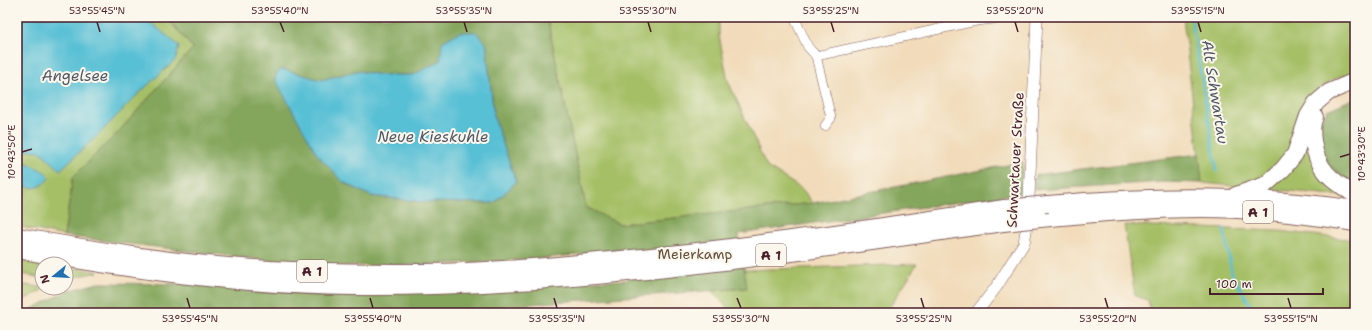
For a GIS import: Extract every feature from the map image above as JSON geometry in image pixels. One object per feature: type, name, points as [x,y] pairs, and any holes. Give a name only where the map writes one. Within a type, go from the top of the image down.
[{"type":"highway","points":[[1230,198],[1264,185],[1283,169],[1295,154],[1308,116],[1316,103],[1329,92],[1355,81]]},
{"type":"highway","points":[[1355,88],[1331,99],[1320,107],[1314,119],[1312,133],[1314,150],[1320,166],[1339,185],[1355,195]]},
{"type":"highway","name":"A 1","points":[[17,250],[81,261],[194,277],[317,286],[443,279],[537,267],[684,253],[1004,215],[1048,204],[1125,197],[1230,198],[1322,204],[1355,209]]},
{"type":"highway","name":"A 1","points":[[1004,215],[1040,219],[1125,211],[1202,209],[1320,217],[1355,223]]},
{"type":"highway","name":"A 1","points":[[17,236],[91,249],[199,263],[425,279]]},
{"type":"street","points":[[794,17],[808,47],[816,56],[831,118],[825,126]]},
{"type":"street","points":[[816,56],[976,19],[1012,17]]},
{"type":"street","name":"Schwartauer Straße","points":[[976,313],[997,286],[1024,243],[1028,219],[1037,17]]},
{"type":"green space","name":"Angelsee","points":[[17,17],[166,17],[193,48],[121,129],[73,177],[64,236],[17,226]]},
{"type":"green space","name":"Meierkamp","points":[[166,17],[547,17],[586,207],[619,224],[813,203],[1023,162],[1021,193],[739,234],[747,288],[502,306],[467,313],[24,313],[57,296],[74,296],[74,289],[98,283],[189,284],[304,290],[629,280],[623,250],[536,259],[424,265],[314,266],[64,236],[73,177],[121,129],[193,48]],"holes":[[[486,43],[494,117],[516,182],[494,203],[425,202],[371,196],[343,182],[282,69],[321,81],[357,71],[381,75],[413,75],[440,61]]]},
{"type":"green space","points":[[547,17],[719,17],[719,36],[728,81],[767,167],[802,189],[813,203],[619,224],[586,207]]},
{"type":"green space","points":[[1183,17],[1355,17],[1355,72],[1334,79],[1316,91],[1303,114],[1330,166],[1355,185],[1355,197],[1202,183]]},
{"type":"green space","points":[[1355,98],[1355,185],[1330,166],[1317,138],[1319,124],[1327,110]]},
{"type":"green space","points":[[1199,154],[1202,183],[1163,182],[1034,190],[1035,175]]},
{"type":"green space","points":[[1124,225],[1279,231],[1355,240],[1355,313],[1151,313],[1148,300],[1135,296]]},
{"type":"green space","points":[[17,255],[34,259],[34,276],[17,273]]},
{"type":"green space","points":[[917,264],[886,313],[732,313],[712,291],[746,288],[744,270]]},
{"type":"green space","points":[[74,268],[98,272],[74,277]]},
{"type":"green space","points":[[17,284],[34,286],[34,295],[18,303]]},
{"type":"water","name":"Angelsee","points":[[27,17],[144,17],[179,46],[176,59],[60,170],[40,151],[17,149],[17,21],[24,20]]},
{"type":"water","name":"Neue Kieskuhle","points":[[459,32],[476,32],[486,43],[494,117],[516,182],[494,203],[425,202],[371,196],[343,182],[317,154],[275,79],[277,73],[282,69],[321,80],[357,71],[381,75],[413,75],[440,61],[442,42]]},
{"type":"water","points":[[17,158],[45,172],[49,178],[38,187],[34,188],[17,184]]},
{"type":"waterway","name":"Alt Schwartau","points":[[1191,17],[1217,171]]},
{"type":"waterway","name":"Alt Schwartau","points":[[1224,229],[1232,274],[1255,313]]}]
